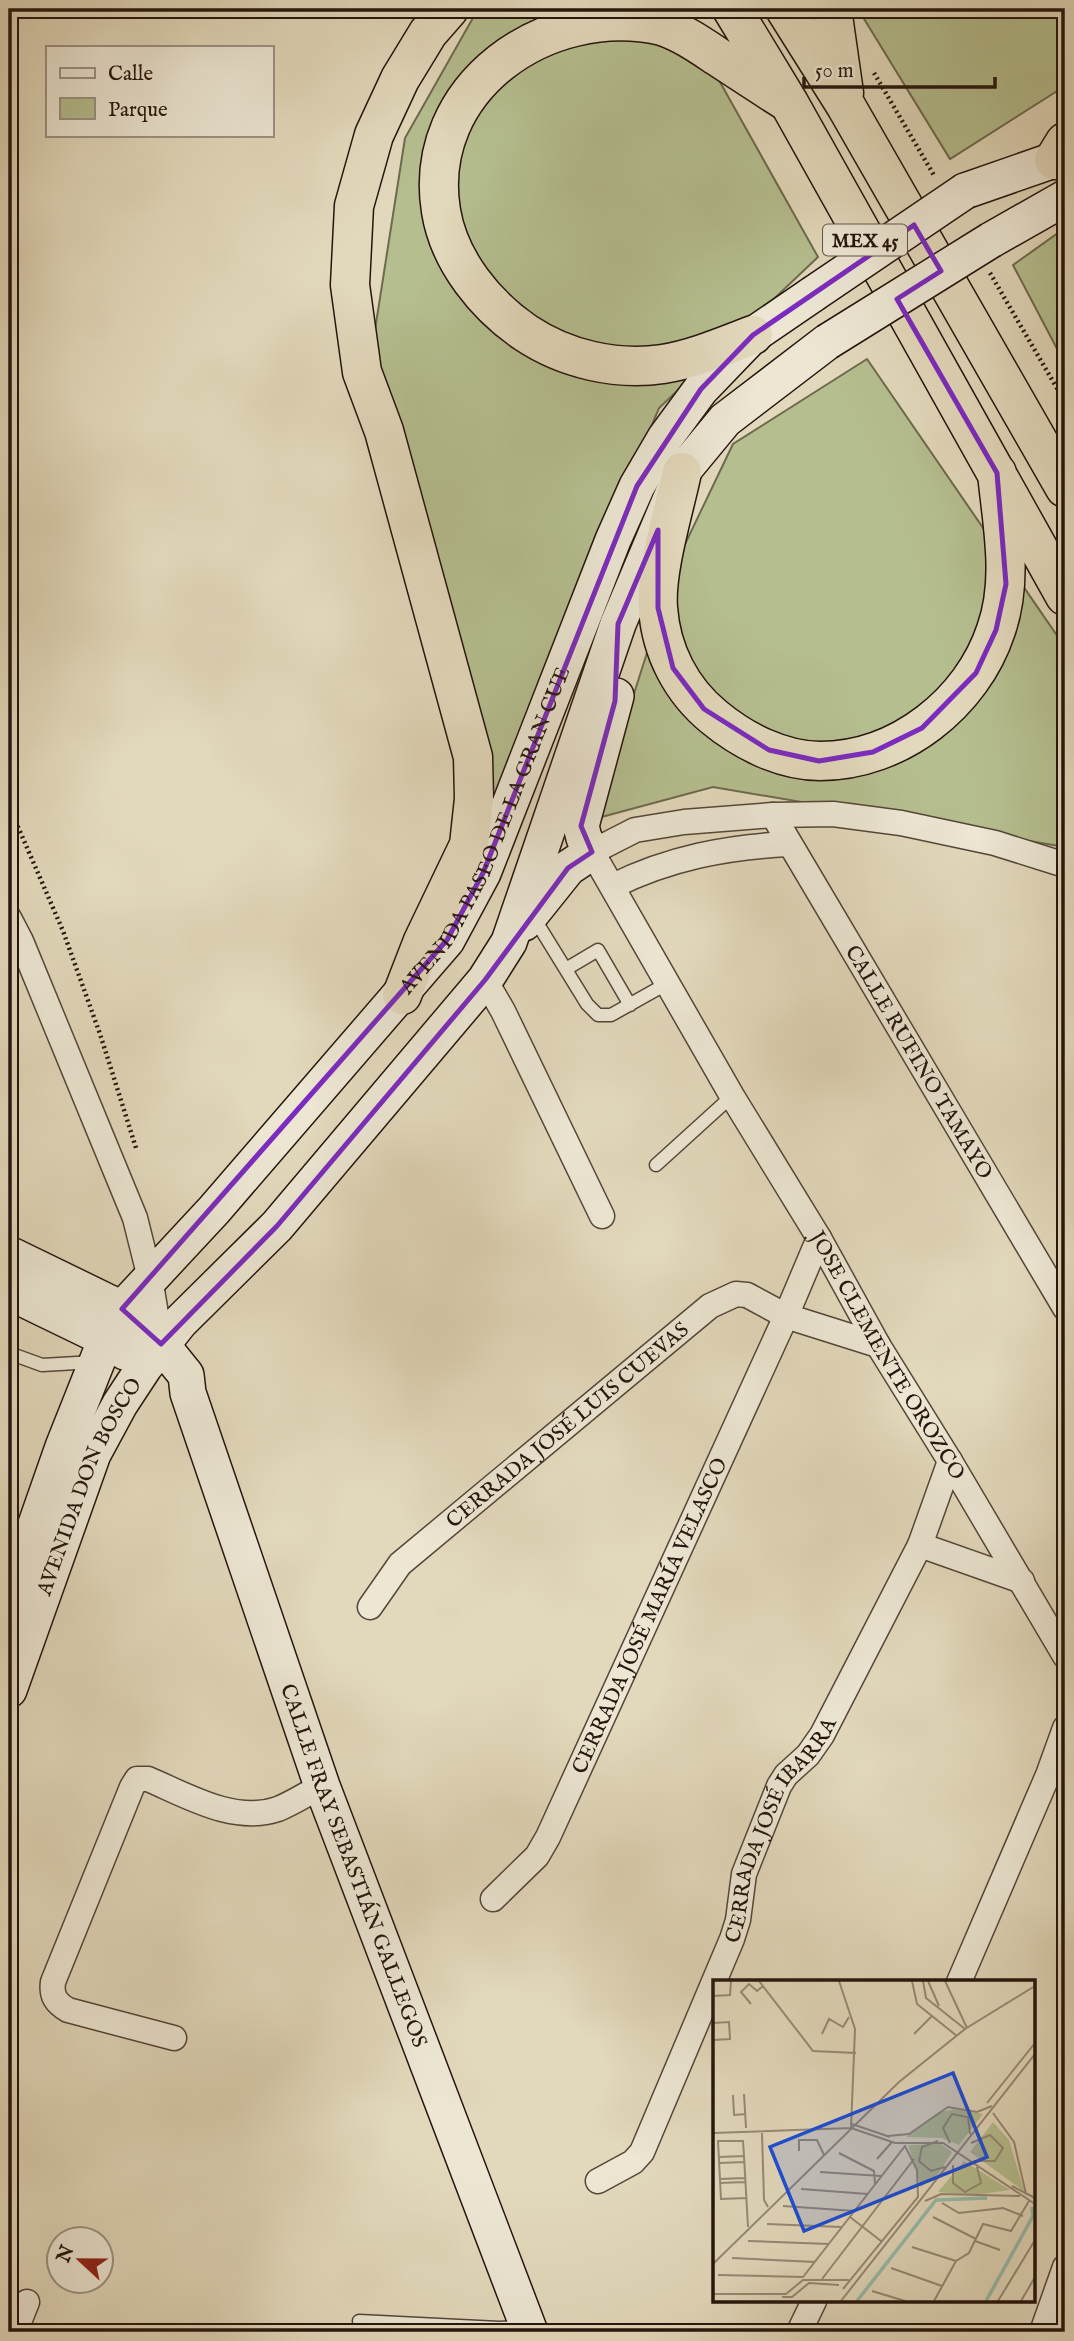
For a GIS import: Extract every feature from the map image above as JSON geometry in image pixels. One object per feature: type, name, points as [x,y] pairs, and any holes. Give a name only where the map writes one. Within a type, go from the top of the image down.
[{"type":"highway","points":[[401,995],[423,941],[469,845],[474,799],[473,757],[384,431],[362,372],[350,285],[350,246],[354,206],[374,135],[400,79],[428,33],[449,9]]},
{"type":"highway","name":"MEX 45","points":[[732,9],[789,103],[1065,596]]},
{"type":"highway","name":"MEX 45","points":[[785,9],[845,106],[1065,488]]},
{"type":"highway","points":[[832,9],[845,106]]},
{"type":"highway","points":[[753,335],[686,359],[635,366],[584,359],[536,340],[493,307],[461,264],[441,213],[440,168],[452,124],[462,103],[489,68],[525,40],[581,20],[616,18],[663,26],[684,36],[789,103]]},
{"type":"highway","points":[[1017,403],[1065,434]]},
{"type":"highway","points":[[682,472],[659,581],[658,608],[664,641],[673,668],[687,690],[704,709],[746,739],[794,758],[819,761],[846,759],[898,742],[943,712],[976,673],[996,630],[1006,584],[997,473]]},
{"type":"main road","name":"AVENIDA PASEO DE LA GRAN CUE","points":[[102,1351],[122,1309],[214,1210],[447,940],[483,873],[612,540],[637,486],[665,438],[701,389],[753,335],[965,191],[1062,152]]},
{"type":"main road","name":"AVENIDA PASEO DE LA GRAN CUE","points":[[153,1355],[180,1322],[277,1226],[485,981],[509,942],[618,624],[682,472],[725,420],[827,342],[991,240],[1065,198]]},
{"type":"main road","points":[[509,942],[568,868],[592,852],[581,826],[615,701],[618,680],[618,624]]},
{"type":"main road","points":[[214,1210],[204,1236],[207,1250],[215,1262],[224,1265],[242,1259]]},
{"type":"main road","points":[[9,1254],[122,1309],[153,1355]]},
{"type":"main road","points":[[9,1292],[102,1351],[153,1355]]},
{"type":"main road","name":"AVENIDA DON BOSCO","points":[[9,1690],[38,1540],[63,1447],[102,1351]]},
{"type":"main road","name":"CALLE FRAY SEBASTIÁN GALLEGOS","points":[[153,1355],[186,1375],[188,1393],[322,1786],[529,2329]]},
{"type":"main road","name":"AVENIDA DON BOSCO","points":[[9,1601],[38,1540],[99,1443],[120,1404],[153,1355]]},
{"type":"street","points":[[592,852],[635,830],[684,822],[773,815],[833,814],[901,823],[995,843],[1065,864]]},
{"type":"street","name":"CALLE RUFINO TAMAYO","points":[[773,815],[1065,1308]]},
{"type":"street","points":[[613,886],[642,871],[674,861],[742,847],[789,844]]},
{"type":"street","name":"JOSE CLEMENTE OROZCO","points":[[592,852],[732,1096],[819,1238],[878,1345],[1065,1656]]},
{"type":"street","name":"CALLE FRAY SEBASTIÁN GALLEGOS","points":[[9,918],[21,941],[135,1218],[150,1278],[153,1355]]},
{"type":"street","points":[[485,981],[509,1023],[602,1216]]},
{"type":"street","name":"CERRADA JOSÉ MARÍA VELASCO","points":[[493,1899],[537,1856],[548,1837],[819,1238]]},
{"type":"street","name":"CERRADA JOSÉ LUIS CUEVAS","points":[[370,1607],[400,1564],[710,1306],[736,1294],[747,1295],[786,1316]]},
{"type":"street","points":[[786,1316],[878,1345]]},
{"type":"street","name":"CERRADA JOSÉ IBARRA","points":[[715,1980],[738,1920],[744,1874],[779,1786],[786,1775],[808,1755],[822,1735],[920,1545],[950,1461]]},
{"type":"street","points":[[920,1545],[1021,1581]]},
{"type":"street","points":[[960,1980],[1057,1778],[1065,1728]]},
{"type":"street","points":[[174,2038],[68,2010],[53,1997],[53,1982],[134,1782],[137,1779],[148,1779],[233,1813],[277,1809],[322,1786]]},
{"type":"street","name":"CERRADA JOSÉ IBARRA","points":[[598,2181],[633,2162],[642,2152],[713,1984]]},
{"type":"street","points":[[1042,2332],[1065,2267]]},
{"type":"street","points":[[15,2332],[27,2302]]},
{"type":"street","points":[[799,2332],[814,2302]]},
{"type":"lane","points":[[532,914],[587,1004],[598,1015],[611,1016],[668,983]]},
{"type":"lane","points":[[566,970],[597,950],[630,1005]]},
{"type":"lane","points":[[656,1165],[732,1096]]},
{"type":"lane","points":[[9,1353],[42,1365],[102,1351]]},
{"type":"lane","points":[[359,2321],[529,2329]]},
{"type":"path","points":[[9,806],[63,931],[100,1034],[136,1149]]},
{"type":"highlighted area","points":[[914,225],[941,271],[897,299],[997,473],[1006,584],[996,630],[976,673],[922,728],[873,752],[819,761],[769,750],[704,709],[673,668],[658,608],[658,530],[618,624],[615,701],[581,826],[592,852],[568,868],[485,980],[277,1226],[161,1344],[122,1309],[447,940],[483,873],[637,486],[701,389],[753,335]]},
{"type":"green space","points":[[478,9],[679,9],[818,257],[659,408],[494,797],[372,349],[405,138]]},
{"type":"green space","points":[[858,9],[1065,9],[1065,86],[950,159]]},
{"type":"green space","points":[[1065,228],[1065,364],[1013,265]]},
{"type":"green space","points":[[867,359],[1058,637],[1065,669],[1065,847],[713,787],[594,819],[675,565],[733,444]]}]
